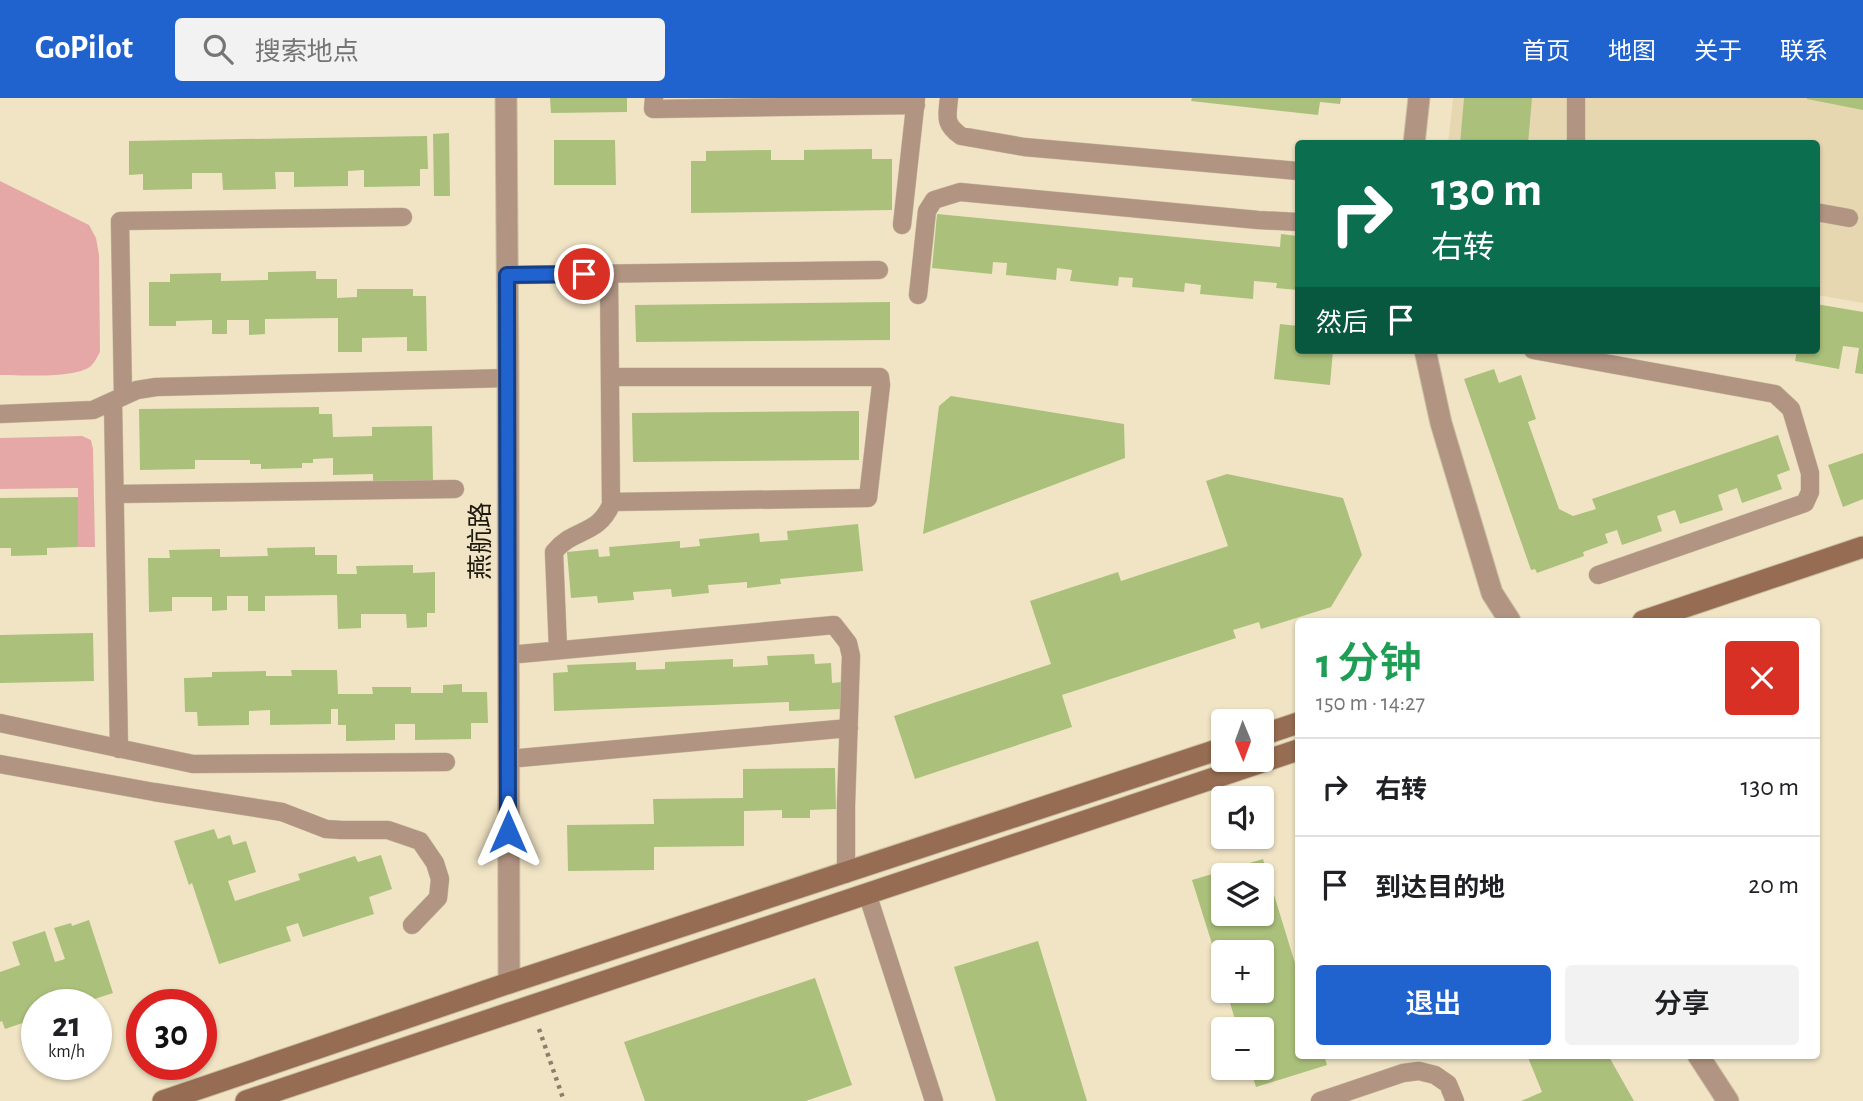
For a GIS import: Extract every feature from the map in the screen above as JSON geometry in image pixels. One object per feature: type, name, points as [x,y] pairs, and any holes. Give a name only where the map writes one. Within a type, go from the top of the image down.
[{"type":"street","name":"燕航路","points":[[506,98],[509,983]]},
{"type":"street","points":[[1414,140],[1419,98]]},
{"type":"street","points":[[1426,354],[1441,423],[1492,593],[1508,618]]},
{"type":"street","points":[[1652,618],[1863,547]]},
{"type":"street","points":[[1274,731],[1295,724]]},
{"type":"street","points":[[246,1101],[1295,751]]},
{"type":"street","points":[[163,1101],[509,983],[1211,752]]},
{"type":"street","points":[[1701,1059],[1728,1101]]},
{"type":"lane","points":[[653,98],[653,109],[916,102],[902,225]]},
{"type":"lane","points":[[949,98],[947,121],[953,130],[961,135],[1024,147],[1295,171]]},
{"type":"lane","points":[[1576,98],[1576,140]]},
{"type":"lane","points":[[919,295],[927,211],[934,200],[960,192],[1295,222]]},
{"type":"lane","points":[[1820,213],[1849,218]]},
{"type":"lane","points":[[119,748],[115,494],[120,221],[403,217]]},
{"type":"lane","points":[[507,275],[879,270]]},
{"type":"lane","points":[[558,649],[554,552],[561,542],[590,530],[605,518],[611,502],[610,274]]},
{"type":"lane","points":[[1555,354],[1775,394],[1791,409],[1810,472],[1810,492],[1805,503],[1598,575]]},
{"type":"lane","points":[[610,377],[880,377],[881,385],[868,498],[611,502]]},
{"type":"lane","points":[[0,414],[93,410],[137,390],[156,387],[508,378]]},
{"type":"lane","points":[[115,494],[455,489]]},
{"type":"lane","points":[[508,655],[834,625],[848,643],[851,656],[846,874]]},
{"type":"lane","points":[[0,723],[193,764],[446,762]]},
{"type":"lane","points":[[508,759],[849,728]]},
{"type":"lane","points":[[0,764],[282,812],[326,829],[388,830],[420,841],[435,863],[440,879],[438,898],[412,925]]},
{"type":"lane","points":[[867,893],[934,1101]]},
{"type":"lane","points":[[1320,1101],[1403,1073],[1419,1072],[1435,1075],[1448,1084],[1455,1101]]},
{"type":"path","points":[[531,1005],[564,1101]]},
{"type":"shaded area","points":[[1453,98],[1863,98],[1863,303],[1820,296],[1820,140],[1448,140]]},
{"type":"shaded area","points":[[0,181],[89,225],[96,238],[99,255],[100,352],[91,366],[83,370],[47,375],[0,375]]},
{"type":"shaded area","points":[[82,436],[91,440],[93,449],[95,547],[78,547],[78,488],[0,489],[0,438]]},
{"type":"building","points":[[550,98],[627,98],[627,112],[551,113]]},
{"type":"building","points":[[1192,98],[1341,98],[1340,104],[1320,102],[1318,115],[1191,101]]},
{"type":"building","points":[[1464,98],[1532,98],[1528,140],[1460,140]]},
{"type":"building","points":[[1863,98],[1863,110],[1807,99]]},
{"type":"building","points":[[449,133],[450,196],[434,196],[433,134]]},
{"type":"building","points":[[427,136],[428,169],[420,169],[420,186],[364,187],[364,170],[348,171],[348,186],[294,187],[294,172],[275,172],[276,189],[223,190],[222,173],[192,173],[192,189],[143,190],[143,174],[129,175],[129,141]]},
{"type":"building","points":[[554,140],[615,140],[616,185],[554,185]]},
{"type":"building","points":[[872,149],[872,159],[892,159],[892,210],[691,213],[691,161],[706,161],[706,151],[771,150],[771,160],[804,160],[804,150]]},
{"type":"building","points":[[937,214],[1280,247],[1281,234],[1295,236],[1295,290],[1276,288],[1277,283],[1254,281],[1253,299],[1200,294],[1201,285],[1185,283],[1184,292],[1132,287],[1133,278],[1119,277],[1118,286],[1070,281],[1072,270],[1057,268],[1056,280],[1006,275],[1007,263],[993,262],[992,274],[932,268]]},
{"type":"building","points":[[316,271],[316,279],[337,279],[337,298],[357,297],[357,289],[413,289],[413,296],[426,296],[427,351],[407,351],[407,337],[362,338],[362,352],[338,352],[338,318],[265,319],[265,334],[249,335],[249,320],[227,320],[227,334],[212,334],[212,320],[176,321],[176,326],[149,326],[149,282],[170,282],[170,274],[221,273],[221,281],[268,280],[268,272]]},
{"type":"building","points":[[890,302],[890,340],[636,342],[635,305]]},
{"type":"building","points":[[1820,305],[1863,312],[1863,374],[1855,373],[1859,348],[1843,346],[1839,369],[1795,361],[1796,354],[1820,354]]},
{"type":"building","points":[[1280,324],[1295,326],[1295,354],[1333,354],[1330,385],[1274,379]]},
{"type":"building","points":[[1494,369],[1499,383],[1521,375],[1536,419],[1528,422],[1559,509],[1573,516],[1596,509],[1592,499],[1778,435],[1790,470],[1777,475],[1782,489],[1742,503],[1737,488],[1718,495],[1723,510],[1680,524],[1675,510],[1657,516],[1662,531],[1622,545],[1617,530],[1605,534],[1608,543],[1583,552],[1584,556],[1537,573],[1535,569],[1531,570],[1464,379]]},
{"type":"building","points":[[951,396],[1124,424],[1125,458],[923,534],[939,406]]},
{"type":"building","points":[[319,407],[319,414],[332,414],[333,437],[372,436],[372,427],[432,426],[433,481],[373,482],[373,474],[333,475],[333,458],[313,459],[313,463],[302,463],[302,468],[261,469],[261,464],[250,464],[250,460],[195,460],[195,469],[140,470],[139,409]]},
{"type":"building","points":[[859,411],[859,460],[633,462],[632,413]]},
{"type":"building","points":[[1863,453],[1863,499],[1843,507],[1828,465]]},
{"type":"building","points":[[1227,474],[1343,498],[1362,555],[1331,607],[1261,629],[1259,622],[1233,630],[1236,638],[1062,695],[1072,727],[915,779],[894,716],[1051,664],[1030,601],[1118,572],[1121,581],[1228,546],[1206,481]]},
{"type":"building","points":[[78,497],[78,547],[47,548],[47,555],[11,556],[11,548],[0,548],[0,498]]},
{"type":"building","points":[[858,524],[863,571],[780,579],[781,584],[747,588],[747,582],[708,585],[709,593],[672,597],[671,589],[633,592],[634,600],[598,603],[597,596],[571,598],[567,552],[598,549],[599,557],[610,556],[609,547],[680,541],[680,548],[700,546],[699,539],[759,533],[760,542],[788,540],[787,531]]},
{"type":"building","points":[[315,547],[315,555],[337,555],[337,574],[357,574],[356,566],[413,565],[413,573],[435,572],[435,613],[427,613],[427,627],[407,628],[406,614],[361,614],[361,628],[338,629],[337,595],[265,596],[265,611],[248,611],[248,596],[227,596],[227,610],[212,611],[212,597],[172,597],[172,611],[149,612],[148,558],[170,558],[169,550],[220,549],[220,557],[268,556],[267,548]]},
{"type":"building","points":[[93,633],[94,681],[0,683],[0,635]]},
{"type":"building","points":[[814,654],[815,664],[831,663],[832,683],[842,682],[843,709],[789,711],[789,702],[554,711],[553,673],[568,672],[567,665],[636,662],[636,670],[665,669],[665,662],[733,659],[733,667],[768,665],[767,656]]},
{"type":"building","points":[[291,670],[337,670],[338,694],[373,694],[372,687],[411,687],[411,693],[443,693],[443,685],[462,684],[462,692],[487,692],[488,723],[471,723],[471,739],[415,740],[415,724],[395,724],[395,740],[346,741],[346,725],[338,725],[338,709],[331,709],[331,724],[270,725],[270,710],[249,711],[249,725],[198,726],[197,712],[185,712],[184,678],[212,677],[212,672],[266,671],[266,676],[292,676]]},
{"type":"building","points":[[835,768],[836,809],[810,810],[810,818],[782,818],[782,810],[744,811],[744,846],[654,847],[654,870],[568,871],[567,825],[654,824],[653,799],[743,798],[743,769]]},
{"type":"building","points":[[214,829],[218,839],[230,835],[233,845],[246,841],[256,872],[228,881],[235,901],[300,880],[298,874],[355,856],[358,862],[381,855],[392,889],[369,897],[374,914],[303,937],[298,923],[286,927],[291,941],[219,964],[192,883],[189,885],[174,841]]},
{"type":"building","points":[[1211,874],[1211,926],[1274,926],[1274,895],[1295,963],[1295,1059],[1325,1059],[1327,1065],[1256,1087],[1254,1080],[1274,1080],[1274,1017],[1234,1017],[1230,1003],[1274,1003],[1274,940],[1211,941],[1192,880]]},
{"type":"building","points":[[89,920],[112,989],[21,989],[21,1024],[5,1029],[2,1021],[0,1022],[0,972],[20,965],[12,942],[45,931],[55,962],[65,959],[54,928],[71,923],[72,926]]},
{"type":"building","points":[[1038,941],[1087,1101],[996,1101],[954,967]]},
{"type":"building","points":[[815,978],[852,1085],[806,1101],[645,1101],[624,1042]]},
{"type":"building","points":[[1529,1059],[1610,1059],[1634,1101],[1521,1101],[1542,1092]]},
{"type":"route","points":[[508,832],[507,275],[584,274]]}]
